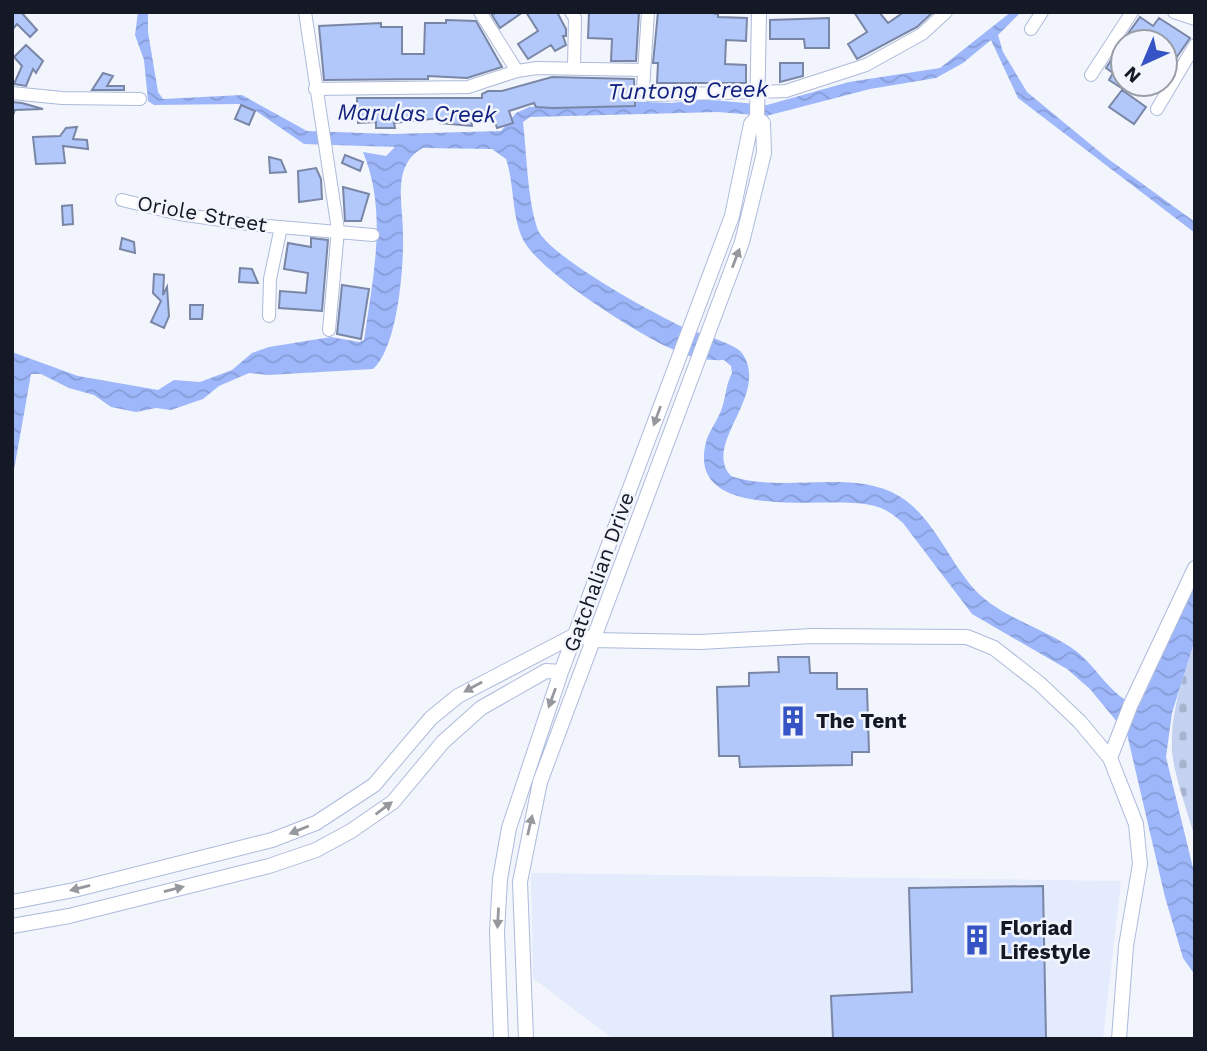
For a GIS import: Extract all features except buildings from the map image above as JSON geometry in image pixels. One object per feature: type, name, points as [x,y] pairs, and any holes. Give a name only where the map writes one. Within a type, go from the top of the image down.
[{"type":"street","points":[[305,12],[338,230],[329,330]]},
{"type":"street","points":[[480,12],[517,71]]},
{"type":"street","points":[[571,12],[575,18],[574,67]]},
{"type":"street","points":[[648,12],[643,89],[649,95],[757,108],[786,91],[866,65],[922,34],[946,12]]},
{"type":"street","points":[[757,108],[759,12]]},
{"type":"street","points":[[1031,29],[1042,12]]},
{"type":"street","points":[[1091,75],[1132,12]]},
{"type":"street","points":[[1174,12],[1195,19]]},
{"type":"street","points":[[1157,109],[1195,44]]},
{"type":"street","points":[[316,89],[468,87],[517,71],[574,67],[643,70]]},
{"type":"street","points":[[12,93],[62,98],[140,99]]},
{"type":"street","name":"Gatchalian Drive","points":[[501,1039],[498,953],[500,879],[509,828],[562,672],[732,216],[751,124],[757,108]]},
{"type":"street","name":"Gatchalian Drive","points":[[526,1039],[520,882],[540,782],[742,242],[764,153],[763,123],[757,108]]},
{"type":"street","points":[[747,150],[764,153]]},
{"type":"street","name":"Oriole Street","points":[[122,200],[179,214],[281,227],[373,234]]},
{"type":"street","name":"Oriole Street","points":[[270,316],[270,279],[281,227]]},
{"type":"street","points":[[1110,758],[1131,704],[1195,568]]},
{"type":"street","points":[[12,902],[74,890],[272,840],[316,823],[374,785],[449,702],[577,634],[592,640],[700,642],[812,636],[967,637],[994,648],[1040,684],[1080,722],[1110,758],[1136,824],[1140,864],[1126,946],[1119,1039]]},
{"type":"street","points":[[12,926],[69,916],[269,866],[322,847],[393,802],[443,742],[481,708],[547,671],[562,672]]},
{"type":"street","points":[[498,953],[521,951]]},
{"type":"shaded area","name":"Floriad Lifestyle","points":[[531,873],[1121,881],[1103,1039],[613,1039],[533,978]]},
{"type":"green space","points":[[1195,642],[1195,838],[1174,765],[1172,733],[1177,702]]},
{"type":"water","points":[[138,12],[148,12],[148,32],[158,92],[163,99],[242,95],[307,131],[392,134],[501,131],[516,113],[529,107],[622,101],[672,103],[702,99],[767,105],[849,82],[940,68],[1011,12],[1021,12],[998,35],[1003,52],[1027,92],[1107,158],[1195,222],[1195,233],[1018,98],[991,40],[963,63],[936,78],[870,89],[766,116],[718,112],[530,117],[523,122],[531,203],[537,228],[545,240],[580,268],[671,321],[725,342],[742,353],[749,369],[748,385],[724,449],[724,463],[731,476],[772,483],[860,484],[899,496],[922,515],[976,591],[998,609],[1076,651],[1121,697],[1139,706],[1195,584],[1195,640],[1172,713],[1166,757],[1195,876],[1195,975],[1183,958],[1165,897],[1127,734],[1090,689],[1067,669],[972,614],[903,523],[888,511],[875,506],[850,503],[764,501],[737,496],[717,485],[705,468],[706,442],[722,408],[732,373],[731,366],[724,360],[711,360],[678,352],[656,341],[592,302],[551,271],[525,243],[517,223],[506,159],[492,149],[423,148],[413,155],[406,165],[401,188],[403,247],[398,305],[388,343],[382,358],[373,369],[268,375],[249,373],[219,386],[203,399],[171,410],[156,408],[136,412],[111,407],[94,395],[69,388],[41,374],[31,374],[12,481],[12,352],[78,376],[158,390],[174,380],[200,382],[232,370],[252,353],[269,347],[331,337],[359,342],[364,340],[374,269],[377,221],[371,175],[363,152],[386,156],[395,147],[304,144],[256,111],[240,104],[154,105],[148,101],[144,60],[135,35]]},
{"type":"place","name":"The Tent","points":[[793,721]]},
{"type":"place","name":"Floriad Lifestyle","points":[[977,940]]},
{"type":"water label","name":"Tuntong Creek","points":[[688,90]]},
{"type":"water label","name":"Marulas Creek","points":[[417,113]]}]
